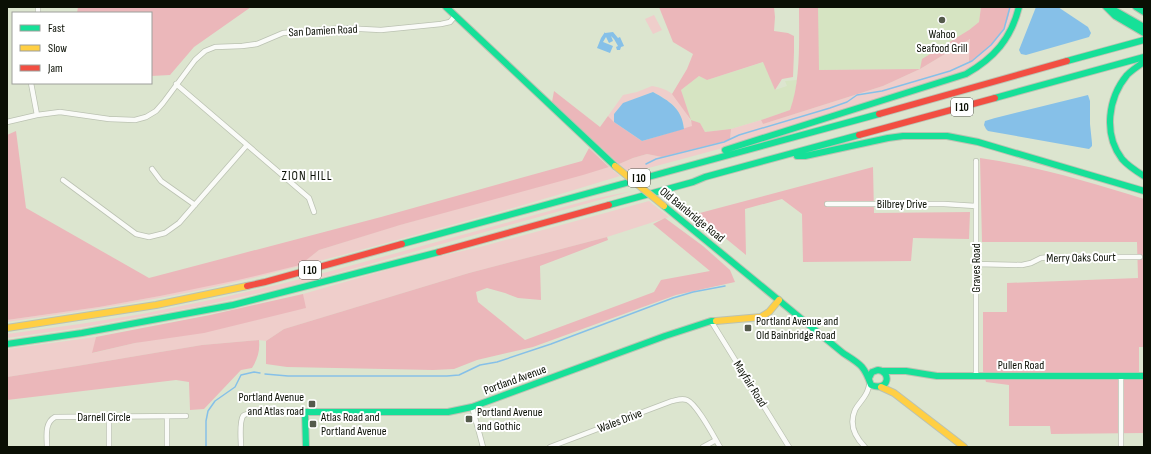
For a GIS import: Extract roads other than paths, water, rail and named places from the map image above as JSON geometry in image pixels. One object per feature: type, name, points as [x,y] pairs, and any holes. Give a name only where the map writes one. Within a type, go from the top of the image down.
[{"type":"main road","name":"Old Bainbridge Road","points":[[446,7],[615,166],[843,353],[862,366],[874,371]]},
{"type":"main road","points":[[671,170],[682,163],[966,74],[995,54],[1013,28],[1019,7]]},
{"type":"main road","points":[[1108,7],[1141,25]]},
{"type":"main road","points":[[1108,7],[1115,16],[1144,33]]},
{"type":"main road","points":[[1136,7],[1144,12]]},
{"type":"main road","name":"I 10","points":[[7,328],[156,305],[265,282],[1144,40]]},
{"type":"main road","name":"I 10","points":[[7,344],[82,333],[233,305],[309,286],[1144,56]]},
{"type":"main road","points":[[1144,62],[1124,78],[1110,107],[1109,116],[1111,135],[1119,154],[1136,172],[1144,176]]},
{"type":"main road","points":[[780,157],[805,156],[903,136],[947,136],[978,142],[1144,191]]},
{"type":"main road","name":"Portland Avenue","points":[[305,412],[448,412],[472,407],[666,336],[711,322],[761,317],[769,312],[779,300]]},
{"type":"main road","name":"Old Bainbridge Road","points":[[862,366],[867,372],[869,380]]},
{"type":"main road","points":[[894,393],[887,380],[886,374],[878,370],[870,374],[869,380],[874,387],[879,387],[894,393],[964,447]]},
{"type":"main road","name":"Pullen Road","points":[[882,371],[899,371],[929,376],[1144,376]]},
{"type":"main road","points":[[879,387],[885,385],[890,374],[899,371]]},
{"type":"main road","points":[[305,412],[306,447]]},
{"type":"street","name":"San Damien Road","points":[[7,122],[37,115],[60,112],[109,119],[135,120],[146,117],[156,111],[195,60],[205,51],[215,47],[256,44],[283,33],[342,28],[381,30],[441,24],[450,22],[455,16]]},
{"type":"street","points":[[31,84],[37,115]]},
{"type":"street","points":[[176,84],[309,198],[314,212]]},
{"type":"street","points":[[63,180],[136,234],[148,238],[165,233],[179,223],[247,145]]},
{"type":"street","name":"Graves Road","points":[[976,161],[976,376]]},
{"type":"street","points":[[152,169],[161,181],[195,204]]},
{"type":"street","name":"Bilbrey Drive","points":[[827,204],[944,204],[976,206]]},
{"type":"street","name":"Merry Oaks Court","points":[[976,264],[1022,265],[1031,263],[1041,258],[1050,257],[1140,257]]},
{"type":"street","name":"Mayfair Road","points":[[711,322],[788,447]]},
{"type":"street","points":[[1121,376],[1121,447]]},
{"type":"street","points":[[865,447],[856,436],[853,421],[856,409],[866,394],[869,380]]},
{"type":"street","points":[[866,394],[879,387]]},
{"type":"street","name":"Wales Drive","points":[[550,447],[672,401],[683,400],[690,402],[694,406],[716,440]]},
{"type":"street","points":[[472,407],[482,447]]},
{"type":"street","name":"Portland Avenue","points":[[241,447],[241,420],[244,415],[251,412],[305,412]]},
{"type":"street","points":[[167,416],[167,447]]},
{"type":"street","name":"Darnell Circle","points":[[47,447],[48,424],[52,419],[60,417],[186,416]]},
{"type":"street","points":[[109,417],[109,447]]},
{"type":"street","points":[[703,447],[716,440],[720,447]]},
{"type":"water","points":[[1036,7],[1058,7],[1088,27],[1091,33],[1089,37],[1026,55],[1021,54],[1019,50]]},
{"type":"water","points":[[605,32],[613,32],[618,38],[620,37],[624,46],[621,47],[620,50],[617,50],[616,47],[618,46],[611,36],[613,41],[609,43],[606,37],[603,42],[613,46],[610,53],[597,48]]},
{"type":"water","points":[[653,92],[669,102],[678,110],[684,129],[642,141],[614,122],[614,114],[623,103]]},
{"type":"water","points":[[1088,95],[1090,101],[1092,143],[1092,146],[1089,149],[988,131],[984,125],[985,121],[995,118]]},
{"type":"waterway","points":[[646,164],[656,159],[724,142],[739,135],[830,108],[847,102],[857,95],[882,91],[950,71],[972,61],[991,45],[1004,29],[1010,7]]},
{"type":"waterway","points":[[265,374],[288,376],[459,375],[480,365],[497,362],[551,344],[673,298],[693,292],[725,286]]},
{"type":"waterway","points":[[206,447],[206,421],[208,411],[215,401],[235,387],[241,375],[254,372],[260,373]]},
{"type":"place","name":"Wahoo Seafood Grill","points":[[942,20]]},
{"type":"place","name":"Portland Avenue and Old Bainbridge Road","points":[[748,328]]},
{"type":"place","name":"Portland Avenue and Atlas road","points":[[312,404]]},
{"type":"place","name":"Portland Avenue and Gothic","points":[[469,419]]},
{"type":"place","name":"Atlas Road and Portland Avenue","points":[[313,424]]},
{"type":"district","name":"ZION HILL","points":[[307,176]]}]
